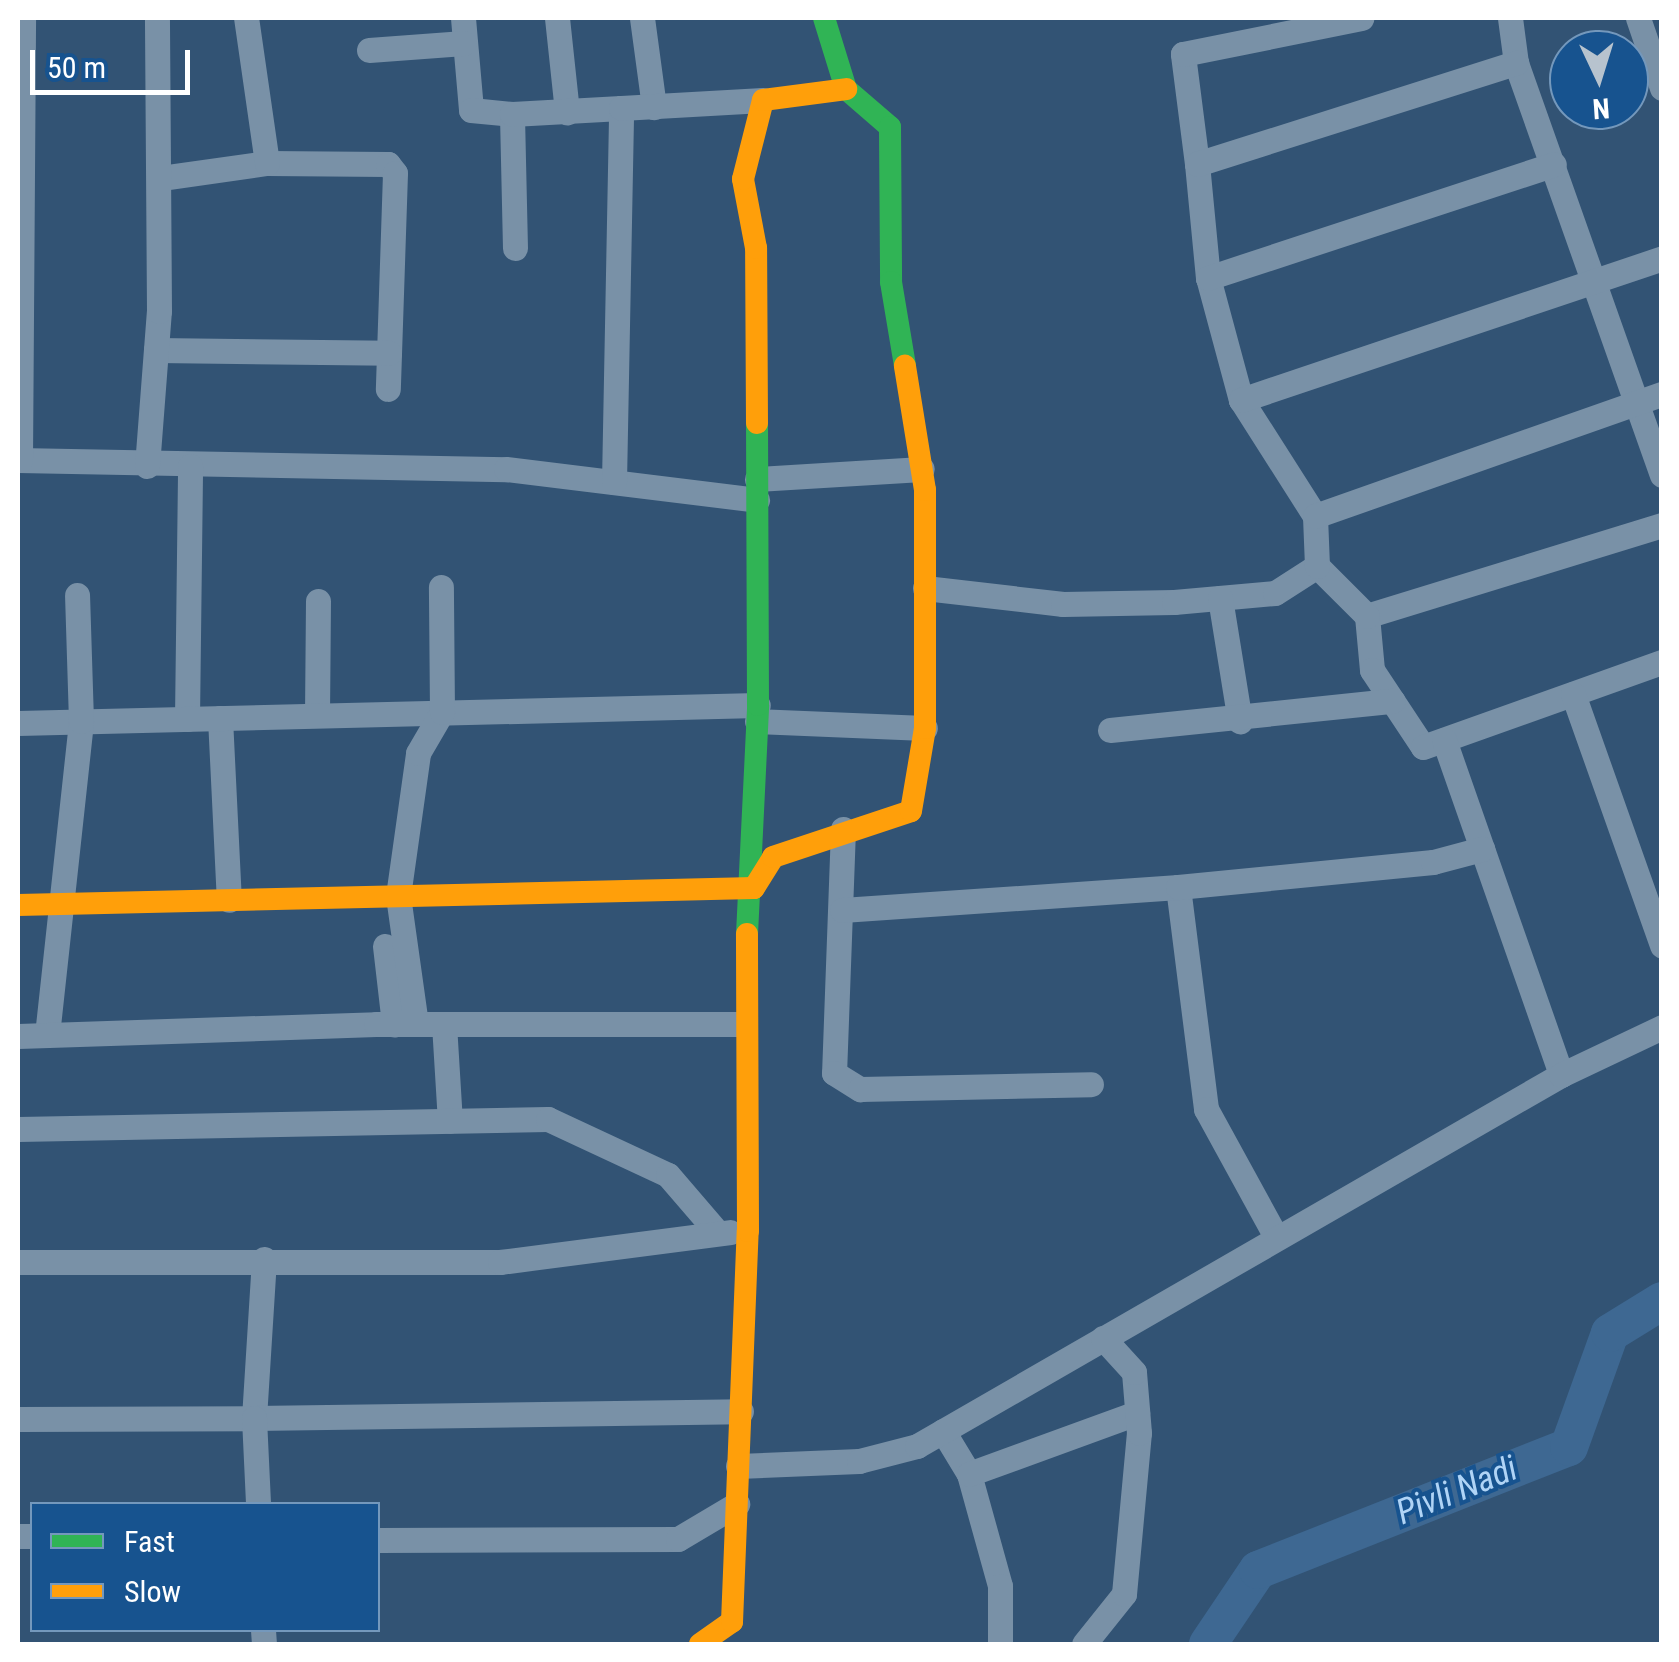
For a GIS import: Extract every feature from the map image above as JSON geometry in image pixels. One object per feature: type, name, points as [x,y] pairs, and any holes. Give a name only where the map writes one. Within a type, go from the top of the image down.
[{"type":"street","points":[[23,18],[19,460],[147,466],[506,469],[614,482],[757,489],[922,470]]},
{"type":"street","points":[[147,466],[156,350],[161,178],[157,18]]},
{"type":"street","points":[[246,18],[267,163]]},
{"type":"street","points":[[557,18],[567,112]]},
{"type":"street","points":[[642,18],[654,106]]},
{"type":"street","points":[[754,888],[773,857],[843,829],[911,810],[925,728],[922,470],[891,282],[890,127],[846,89],[824,18]]},
{"type":"street","points":[[1361,18],[1183,54],[1208,278],[1241,400],[1315,516],[1317,566],[1367,616],[1372,670],[1423,747],[1662,662]]},
{"type":"street","points":[[1510,18],[1516,64],[1662,475]]},
{"type":"street","points":[[1638,18],[1662,88]]},
{"type":"street","points":[[368,50],[464,30],[471,110],[512,114],[763,100],[846,89]]},
{"type":"street","points":[[1197,164],[1516,64]]},
{"type":"street","points":[[700,1644],[732,1622],[741,1412],[748,1232],[742,1024],[754,888],[757,713],[756,248],[743,179],[763,100]]},
{"type":"street","points":[[614,482],[621,108]]},
{"type":"street","points":[[512,114],[515,248]]},
{"type":"street","points":[[161,178],[267,163],[388,164],[395,173],[388,389]]},
{"type":"street","points":[[1208,278],[1554,164]]},
{"type":"street","points":[[1241,400],[1662,258]]},
{"type":"street","points":[[156,350],[390,353]]},
{"type":"street","points":[[1315,516],[1662,394]]},
{"type":"street","points":[[188,719],[190,466]]},
{"type":"street","points":[[1367,616],[1662,524]]},
{"type":"street","points":[[925,588],[1063,604],[1220,598],[1275,593],[1317,566]]},
{"type":"street","points":[[405,1024],[389,896],[418,753],[442,712],[441,587]]},
{"type":"street","points":[[47,1035],[64,904],[80,721],[77,594]]},
{"type":"street","points":[[1220,598],[1240,720]]},
{"type":"street","points":[[317,716],[318,601]]},
{"type":"street","points":[[1573,694],[1662,946]]},
{"type":"street","points":[[1110,730],[1240,720],[1392,701]]},
{"type":"street","points":[[18,723],[442,712],[757,713],[925,728]]},
{"type":"street","points":[[220,718],[229,900]]},
{"type":"street","points":[[1444,740],[1561,1075]]},
{"type":"street","points":[[843,829],[834,1073],[860,1089],[1091,1084]]},
{"type":"street","points":[[842,910],[1178,887],[1432,862],[1482,850]]},
{"type":"street","points":[[1178,887],[1206,1108],[1276,1238]]},
{"type":"street","points":[[18,905],[754,888]]},
{"type":"street","points":[[18,1036],[405,1024],[742,1024]]},
{"type":"street","points":[[444,1024],[450,1121]]},
{"type":"street","points":[[738,1466],[859,1461],[944,1431],[1561,1075],[1662,1026]]},
{"type":"street","points":[[18,1129],[548,1119],[668,1176],[718,1232]]},
{"type":"street","points":[[18,1262],[264,1258],[500,1262],[718,1232],[748,1232]]},
{"type":"street","points":[[258,1502],[254,1418],[264,1258]]},
{"type":"street","points":[[1084,1644],[1124,1594],[1137,1413],[1134,1372],[1103,1338]]},
{"type":"street","points":[[18,1418],[741,1412]]},
{"type":"street","points":[[968,1474],[1137,1413]]},
{"type":"street","points":[[944,1431],[968,1474],[1000,1586],[1000,1644]]},
{"type":"street","points":[[380,1540],[678,1539],[737,1504]]},
{"type":"waterway","name":"Pivli Nadi","points":[[1208,1644],[1258,1570],[1569,1447],[1610,1333],[1662,1301]]},
{"type":"traffic: fast","points":[[824,18],[846,89],[890,127],[891,282],[905,366]]},
{"type":"traffic: fast","points":[[747,934],[758,705],[757,423]]},
{"type":"traffic: slow","points":[[757,423],[756,248],[743,179],[763,100],[846,89]]},
{"type":"traffic: slow","points":[[754,888],[773,857],[911,811],[925,728],[925,490],[905,366]]},
{"type":"traffic: slow","points":[[18,905],[754,888]]},
{"type":"traffic: slow","points":[[700,1644],[732,1622],[748,1231],[747,934]]}]
